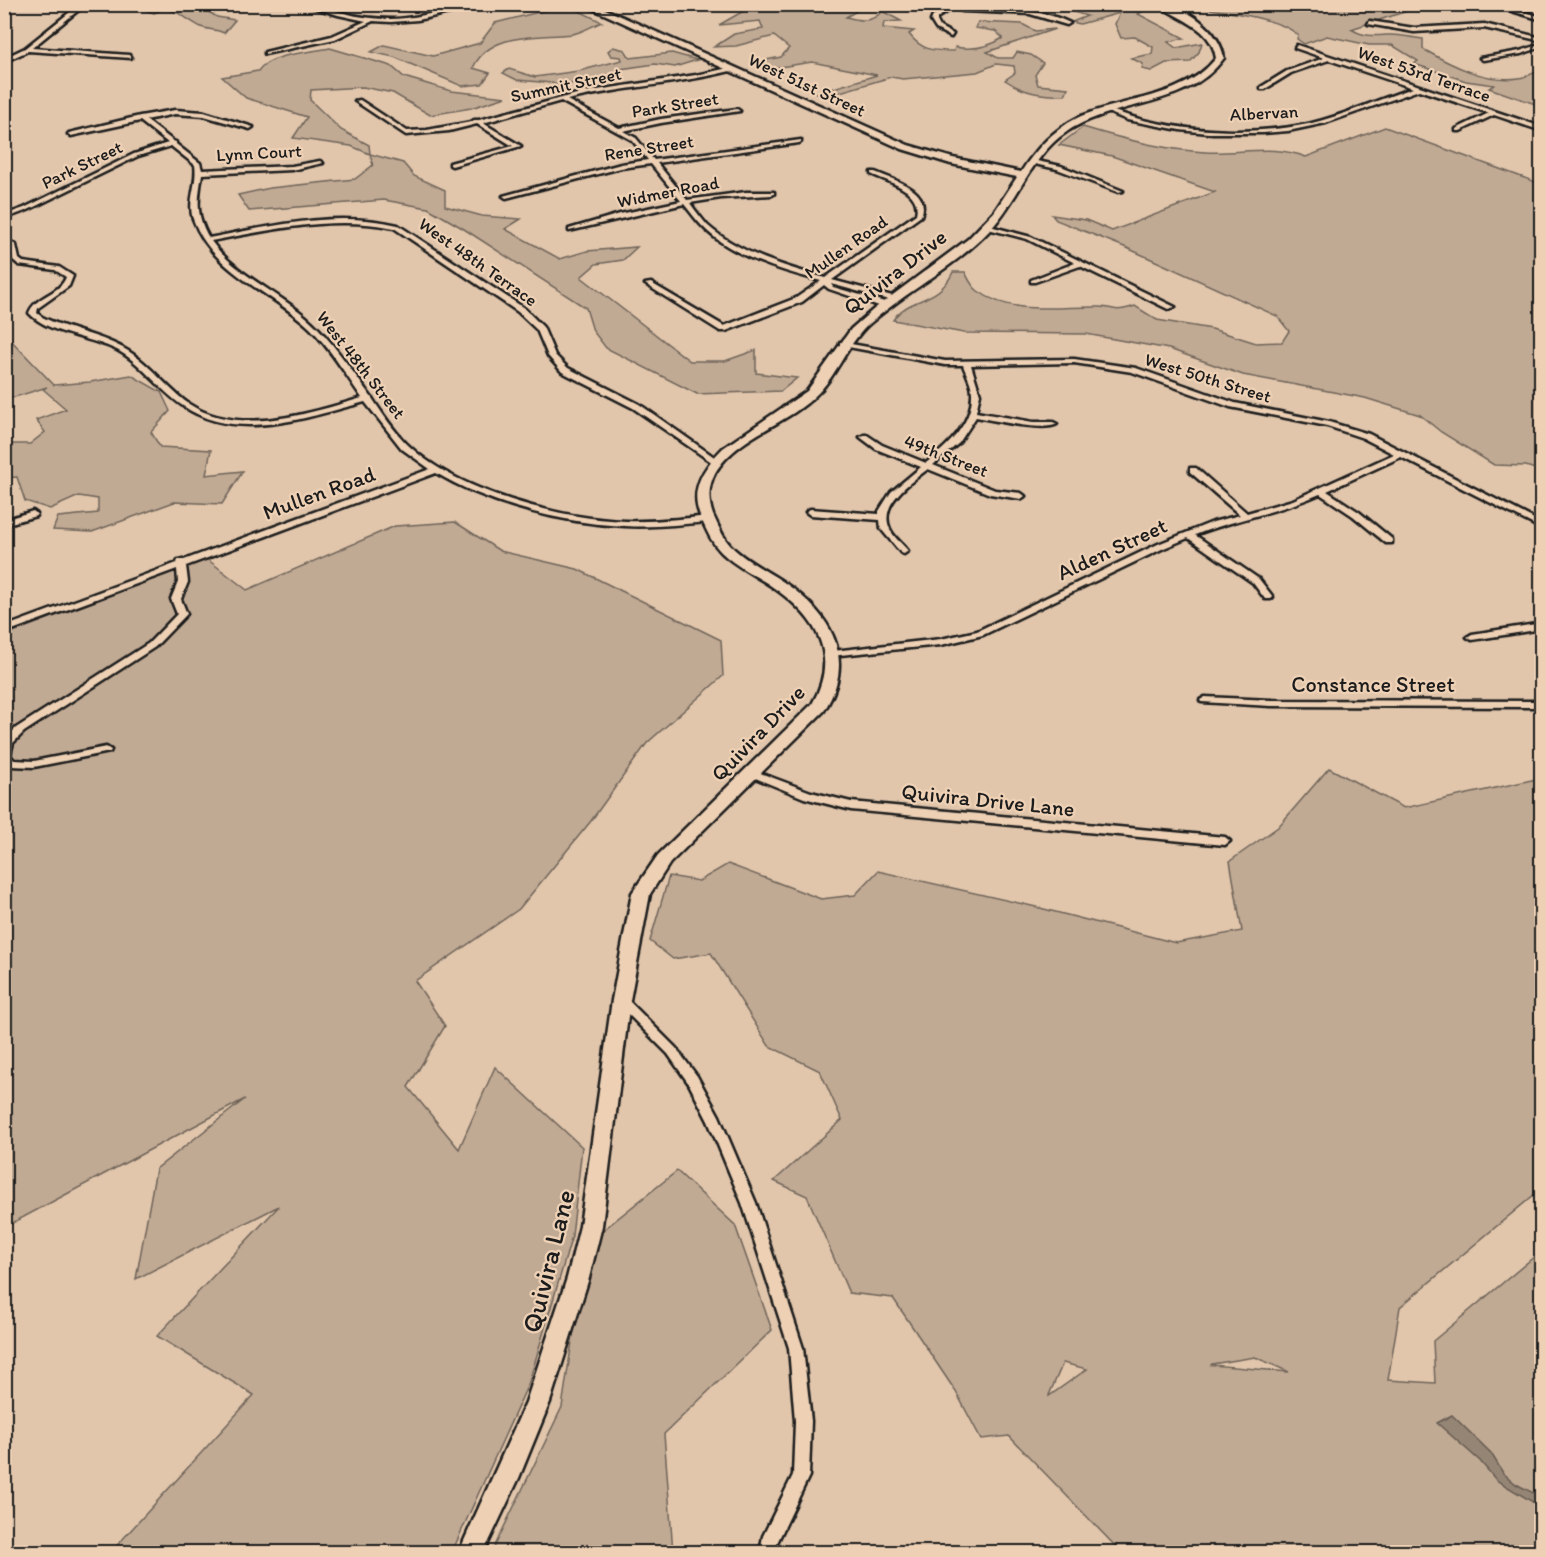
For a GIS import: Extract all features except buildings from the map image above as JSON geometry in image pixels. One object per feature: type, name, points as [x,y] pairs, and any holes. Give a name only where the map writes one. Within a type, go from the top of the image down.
[{"type":"main road","name":"West 51st Street","points":[[586,4],[904,147],[951,161],[1021,175]]},
{"type":"main road","name":"Quivira Drive","points":[[629,968],[633,923],[646,884],[664,859],[818,707],[833,681],[833,654],[829,638],[814,618],[787,591],[740,560],[720,542],[707,516],[702,497],[707,475],[716,461],[805,400],[816,389],[843,344],[889,302],[986,227],[1021,175],[1047,143],[1067,129],[1108,111],[1194,82],[1211,73],[1220,58],[1215,40],[1203,28],[1161,4]]},
{"type":"main road","name":"Quivira Lane","points":[[471,1552],[510,1470],[538,1402],[578,1278],[591,1226],[621,1000],[629,968]]},
{"type":"street","points":[[4,60],[27,49],[84,4]]},
{"type":"street","points":[[305,4],[371,20],[410,20],[486,4]]},
{"type":"street","points":[[943,4],[951,7],[1030,12],[1067,24]]},
{"type":"street","points":[[1490,4],[1542,20]]},
{"type":"street","points":[[951,7],[935,17],[934,21],[938,28],[951,35]]},
{"type":"street","points":[[267,53],[333,39],[352,32],[371,20]]},
{"type":"street","points":[[1370,23],[1414,30],[1484,26],[1542,40]]},
{"type":"street","points":[[1483,58],[1516,53],[1542,45]]},
{"type":"street","name":"West 53rd Terrace","points":[[1297,47],[1542,129]]},
{"type":"street","points":[[27,49],[129,57]]},
{"type":"street","points":[[1263,88],[1289,72],[1329,58]]},
{"type":"street","name":"Summit Street","points":[[358,101],[406,133],[434,131],[561,99],[700,78],[733,69]]},
{"type":"street","name":"Albervan","points":[[1108,111],[1140,123],[1176,128],[1280,129],[1318,123],[1418,88]]},
{"type":"street","points":[[561,99],[634,140],[705,226],[730,245],[765,262],[825,282],[831,288],[889,302]]},
{"type":"street","name":"Park Street","points":[[619,130],[661,121],[737,111]]},
{"type":"street","points":[[71,134],[167,112],[194,113],[250,127]]},
{"type":"street","points":[[1458,130],[1494,113]]},
{"type":"street","points":[[140,118],[194,158],[199,172]]},
{"type":"street","points":[[452,164],[519,146],[476,121]]},
{"type":"street","name":"Rene Street","points":[[506,196],[574,176],[653,161],[800,141]]},
{"type":"street","name":"Park Street","points":[[4,217],[27,209],[136,155],[174,143]]},
{"type":"street","points":[[1032,162],[1059,167],[1120,191]]},
{"type":"street","name":"Lynn Court","points":[[199,172],[292,168],[320,163]]},
{"type":"street","name":"West 48th Street","points":[[199,172],[193,194],[194,208],[196,219],[207,240],[233,267],[298,313],[313,327],[407,448],[435,470],[467,486],[504,499],[598,521],[663,524],[707,516]]},
{"type":"street","name":"Mullen Road","points":[[649,284],[723,329],[789,304],[909,224],[921,211],[920,201],[912,192],[873,172]]},
{"type":"street","name":"Widmer Road","points":[[570,230],[639,211],[686,202],[749,193],[772,193]]},
{"type":"street","name":"West 48th Terrace","points":[[207,240],[349,220],[376,221],[396,226],[521,309],[540,329],[552,356],[565,370],[636,406],[716,461]]},
{"type":"street","points":[[986,227],[1029,238],[1171,307]]},
{"type":"street","points":[[4,240],[15,246],[16,260],[21,264],[57,268],[70,276],[67,285],[34,307],[33,313],[39,319],[120,348],[142,363],[194,410],[221,419],[264,421],[295,417],[368,399]]},
{"type":"street","points":[[1033,281],[1081,263]]},
{"type":"street","name":"West 50th Street","points":[[843,344],[937,362],[1074,361],[1109,364],[1233,405],[1343,428],[1401,454],[1542,528]]},
{"type":"street","points":[[904,551],[887,534],[880,517],[886,501],[895,491],[953,447],[972,414],[976,395],[966,363]]},
{"type":"street","points":[[972,414],[1033,424],[1053,424]]},
{"type":"street","name":"49th Street","points":[[864,437],[879,447],[993,492],[1021,496]]},
{"type":"street","name":"Alden Street","points":[[833,654],[941,642],[980,633],[1128,560],[1245,515],[1296,502],[1401,454]]},
{"type":"street","name":"Mullen Road","points":[[4,630],[214,550],[435,470]]},
{"type":"street","points":[[1193,470],[1245,515]]},
{"type":"street","points":[[1321,491],[1356,514],[1389,541]]},
{"type":"street","points":[[810,512],[880,517]]},
{"type":"street","points":[[4,523],[33,514]]},
{"type":"street","points":[[1189,535],[1256,581],[1268,597]]},
{"type":"street","points":[[106,750],[34,764],[11,763],[5,754],[8,742],[20,730],[152,645],[182,614],[176,599],[183,582],[182,562]]},
{"type":"street","points":[[1472,637],[1542,626]]},
{"type":"street","name":"Constance Street","points":[[1205,700],[1542,704]]},
{"type":"street","name":"Quivira Drive Lane","points":[[752,773],[808,795],[851,806],[1225,842]]},
{"type":"street","points":[[621,1000],[672,1051],[693,1080],[714,1120],[749,1203],[796,1348],[803,1421],[801,1476],[769,1542],[768,1552]]},
{"type":"shaded area","points":[[827,4],[858,10],[846,17],[861,20],[874,18],[882,11],[901,21],[884,22],[883,28],[914,31],[909,34],[919,44],[940,51],[954,51],[955,47],[980,47],[1003,38],[995,31],[975,28],[978,22],[1022,24],[1035,31],[1055,29],[987,52],[998,58],[1013,58],[1017,52],[1031,55],[1043,63],[1035,75],[1038,85],[1068,88],[1065,95],[1026,91],[1005,80],[1015,73],[1014,66],[996,64],[977,72],[903,79],[891,77],[823,97],[817,93],[877,75],[812,62],[774,68],[756,62],[781,57],[789,48],[774,36],[736,46],[714,47],[734,34],[763,29],[760,21],[719,25],[754,5],[715,5]]},
{"type":"shaded area","points":[[129,5],[197,5],[217,17],[235,20],[224,33],[201,27],[173,11],[161,10],[154,13]]},
{"type":"shaded area","points":[[567,5],[602,22],[576,33],[516,39],[491,48],[481,56],[473,68],[490,73],[482,84],[462,86],[394,57],[371,52],[384,45],[433,56],[480,43],[495,23]]},
{"type":"shaded area","points":[[1050,5],[1147,5],[1148,8],[1138,14],[1184,38],[1168,42],[1176,48],[1202,43],[1199,52],[1190,62],[1166,63],[1151,71],[1142,69],[1143,64],[1131,58],[1152,54],[1153,47],[1135,37],[1121,38],[1115,24],[1120,13],[1080,24],[1072,22],[1087,16]]},
{"type":"shaded area","points":[[1169,5],[1426,5],[1351,29],[1369,35],[1397,35],[1423,39],[1423,49],[1457,67],[1494,78],[1519,78],[1541,70],[1541,106],[1489,88],[1494,85],[1466,81],[1414,64],[1418,61],[1392,45],[1369,45],[1327,36],[1304,44],[1290,29],[1267,20],[1198,7]]},
{"type":"shaded area","points":[[613,47],[625,50],[630,58],[672,53],[697,60],[675,67],[655,64],[620,69],[603,78],[558,86],[552,83],[517,80],[503,73],[509,69],[535,77],[579,71],[622,60],[621,57],[611,56],[608,51]]},
{"type":"shaded area","points":[[330,48],[391,66],[404,77],[451,91],[506,97],[471,108],[430,115],[393,93],[363,87],[311,90],[310,100],[341,130],[369,145],[370,154],[351,146],[293,138],[307,117],[246,98],[222,77],[258,71],[263,65],[280,57]]},
{"type":"shaded area","points":[[1083,127],[1128,140],[1174,149],[1218,152],[1269,150],[1306,157],[1385,127],[1541,184],[1541,471],[1526,466],[1494,465],[1441,432],[1420,415],[1365,398],[1243,375],[1169,349],[1086,334],[964,333],[893,320],[906,307],[940,290],[953,272],[965,272],[978,291],[1006,304],[1037,308],[1099,307],[1119,310],[1135,306],[1157,320],[1212,329],[1256,343],[1282,342],[1289,331],[1277,316],[1127,248],[1056,220],[1052,215],[1086,220],[1112,231],[1215,192],[1112,156],[1059,145]]},
{"type":"shaded area","points":[[370,154],[403,163],[414,176],[445,190],[445,206],[482,216],[521,219],[505,229],[560,259],[587,251],[637,247],[623,260],[596,264],[581,277],[690,361],[725,361],[756,350],[756,373],[797,378],[781,391],[697,394],[606,348],[593,331],[586,308],[428,208],[384,200],[249,211],[238,195],[270,188],[355,179],[373,165]]},
{"type":"shaded area","points":[[4,333],[54,385],[131,375],[161,392],[170,411],[151,432],[160,447],[211,450],[206,475],[243,471],[222,504],[174,502],[92,532],[53,530],[58,517],[98,513],[98,499],[79,496],[50,509],[25,501],[17,477],[5,478],[5,444],[30,444],[45,432],[36,420],[66,409],[43,389],[47,387],[5,400]]},
{"type":"shaded area","points":[[455,522],[500,551],[577,569],[721,640],[723,676],[647,743],[591,821],[519,909],[415,981],[445,1026],[408,1087],[459,1149],[495,1067],[582,1147],[572,1236],[529,1382],[452,1552],[111,1552],[254,1395],[157,1336],[279,1206],[136,1279],[156,1169],[245,1099],[5,1227],[5,635],[207,559],[247,590],[395,526]]},
{"type":"shaded area","points":[[1329,768],[1404,808],[1541,778],[1541,1189],[1400,1307],[1388,1380],[1435,1383],[1433,1341],[1541,1251],[1541,1552],[1121,1552],[1009,1436],[981,1439],[956,1392],[893,1298],[849,1293],[807,1196],[774,1181],[842,1120],[820,1071],[769,1046],[711,953],[673,959],[650,941],[669,876],[699,881],[728,864],[821,899],[855,895],[878,871],[1036,907],[1176,943],[1242,931],[1230,861],[1278,827]],"holes":[[[1255,1357],[1289,1372],[1211,1365],[1212,1364]],[[1063,1363],[1087,1369],[1049,1396],[1049,1395]]]},
{"type":"shaded area","points":[[677,1171],[735,1225],[772,1330],[664,1434],[673,1552],[492,1552],[562,1407],[587,1243]]},
{"type":"shaded area","points":[[1452,1415],[1491,1453],[1503,1473],[1516,1484],[1541,1497],[1541,1507],[1496,1480],[1480,1461],[1437,1423]]}]
